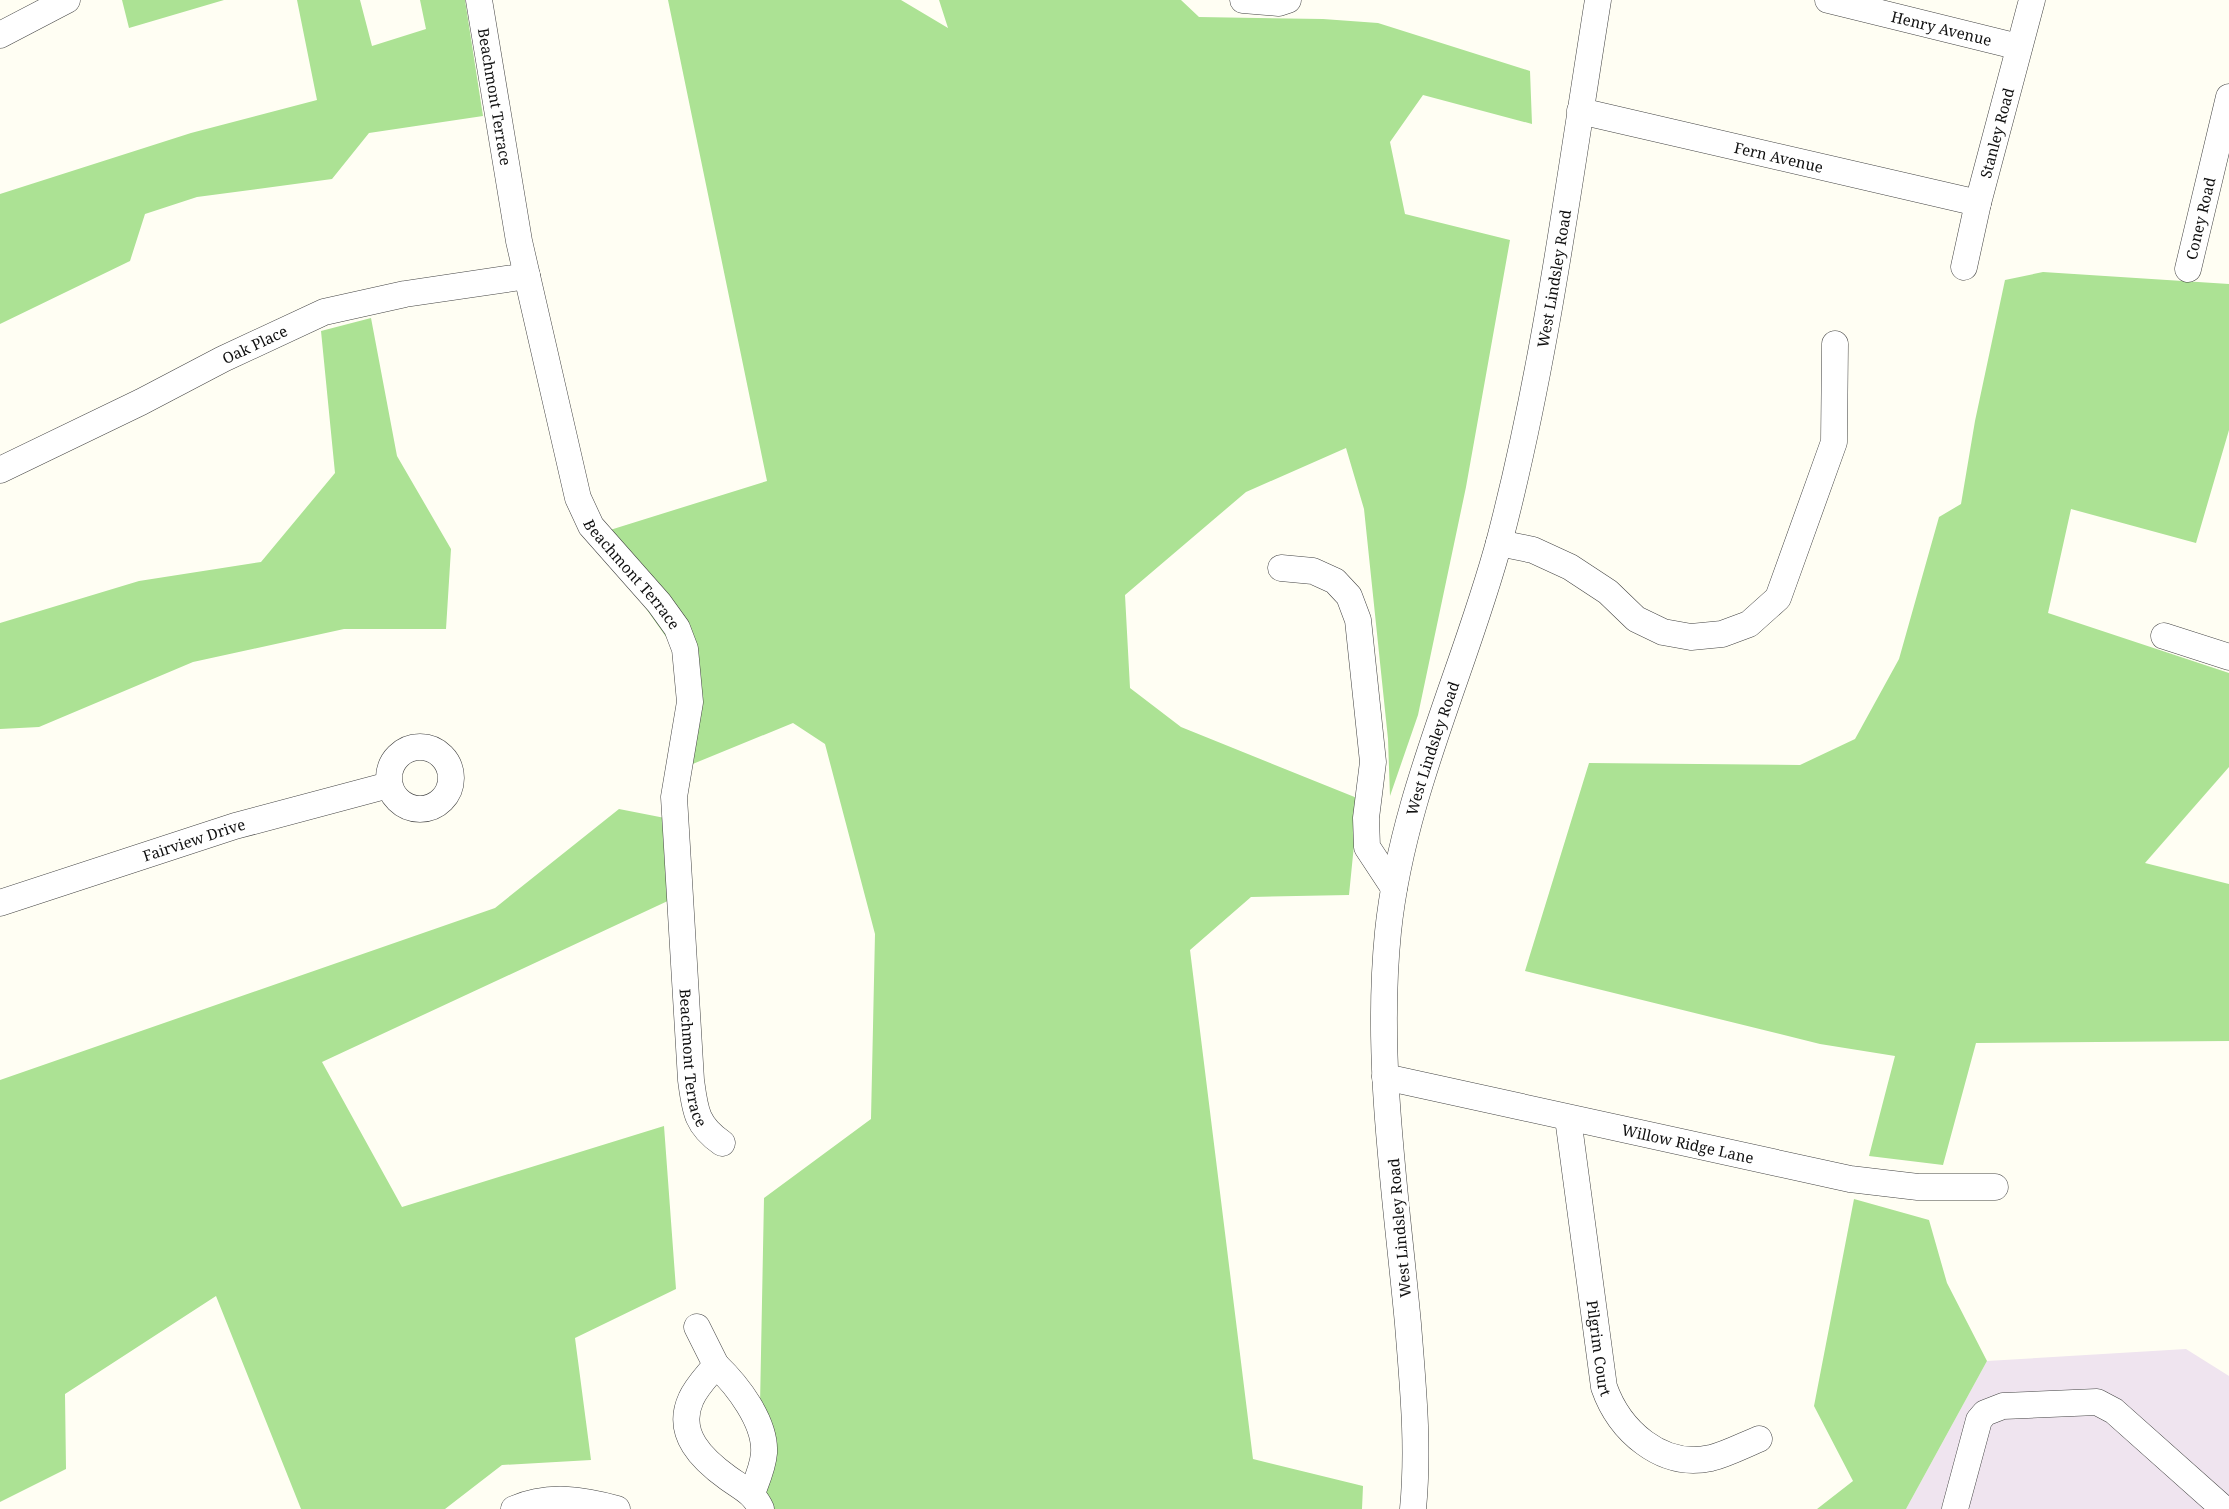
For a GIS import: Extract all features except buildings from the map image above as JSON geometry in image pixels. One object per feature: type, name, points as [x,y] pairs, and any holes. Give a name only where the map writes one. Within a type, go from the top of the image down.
[{"type":"street","points":[[0,35],[67,0]]},
{"type":"street","name":"Beachmont Terrace","points":[[479,0],[527,276],[578,498],[591,526],[659,603],[677,628],[685,649],[690,702],[674,798],[691,1080],[696,1113],[707,1133],[722,1143]]},
{"type":"street","points":[[1243,0],[1279,3],[1288,0]]},
{"type":"street","name":"West Lindsley Road","points":[[1413,1509],[1417,1420],[1385,1077],[1385,970],[1394,888],[1415,800],[1499,543],[1533,392],[1598,0]]},
{"type":"street","name":"Henry Avenue","points":[[1828,0],[2019,48]]},
{"type":"street","name":"Stanley Road","points":[[1964,267],[1978,203],[2032,0]]},
{"type":"street","name":"Coney Road","points":[[2188,269],[2229,97]]},
{"type":"street","name":"Fern Avenue","points":[[1580,111],[1978,203]]},
{"type":"street","name":"Oak Place","points":[[0,470],[223,359],[324,312],[405,294],[527,276]]},
{"type":"street","points":[[1499,543],[1533,549],[1570,567],[1608,592],[1636,619],[1664,632],[1691,638],[1722,634],[1749,624],[1778,598],[1834,442],[1835,344]]},
{"type":"street","points":[[1281,568],[1313,571],[1335,581],[1349,596],[1358,620],[1374,762],[1366,818],[1367,847],[1394,888]]},
{"type":"street","points":[[2164,636],[2229,657]]},
{"type":"street","name":"Fairview Drive","points":[[0,903],[235,826],[389,785]]},
{"type":"street","name":"Willow Ridge Lane","points":[[1385,1077],[1850,1179],[1918,1187],[1995,1187]]},
{"type":"street","name":"Pilgrim Court","points":[[1568,1118],[1604,1387],[1616,1414],[1625,1426],[1648,1446],[1678,1458],[1711,1458],[1759,1439]]},
{"type":"street","points":[[697,1327],[716,1365],[735,1383],[755,1417],[765,1450],[756,1501],[701,1458],[690,1437],[687,1413],[690,1400],[716,1365]]},
{"type":"street","points":[[1955,1509],[1979,1420],[1984,1413],[2003,1406],[2097,1402],[2114,1411],[2224,1509]]},
{"type":"street","points":[[514,1509],[548,1499],[571,1499],[617,1509]]},
{"type":"shaded area","points":[[2186,1349],[2229,1376],[2229,1509],[1906,1509],[1987,1361]]},
{"type":"green space","points":[[122,0],[224,0],[129,28]]},
{"type":"green space","points":[[297,0],[360,0],[372,46],[426,29],[420,0],[465,0],[483,116],[369,133],[332,179],[197,197],[145,214],[130,261],[0,324],[0,194],[191,133],[317,100]]},
{"type":"green space","points":[[668,0],[901,0],[948,28],[939,0],[1181,0],[1199,17],[1323,19],[1378,23],[1530,71],[1532,124],[1423,95],[1390,142],[1405,214],[1510,240],[1466,487],[1418,715],[1390,796],[1388,739],[1364,509],[1346,448],[1246,492],[1125,595],[1130,688],[1181,727],[1362,800],[1355,835],[1349,895],[1251,897],[1190,950],[1253,1459],[1363,1486],[1362,1509],[758,1509],[764,1198],[871,1119],[875,934],[825,744],[793,723],[678,770],[688,668],[594,535],[767,481]]},
{"type":"green space","points":[[2043,272],[2229,284],[2229,430],[2196,543],[2071,509],[2048,613],[2229,673],[2229,767],[2145,863],[2229,884],[2229,1041],[1976,1043],[1943,1165],[1869,1156],[1895,1056],[1820,1044],[1525,971],[1589,763],[1800,765],[1855,739],[1899,659],[1939,517],[1961,504],[1975,421],[2005,280]]},
{"type":"green space","points":[[371,318],[397,456],[451,549],[446,629],[344,629],[193,662],[39,727],[0,729],[0,623],[139,581],[261,562],[335,473],[321,331]]},
{"type":"green space","points":[[619,809],[670,819],[672,899],[322,1062],[402,1207],[664,1126],[676,1289],[575,1338],[591,1460],[502,1465],[445,1509],[301,1509],[216,1296],[65,1394],[66,1469],[0,1502],[0,1080],[495,908]]},
{"type":"green space","points":[[1854,1199],[1929,1220],[1947,1283],[1987,1361],[1906,1509],[1817,1509],[1853,1481],[1814,1406]]}]
